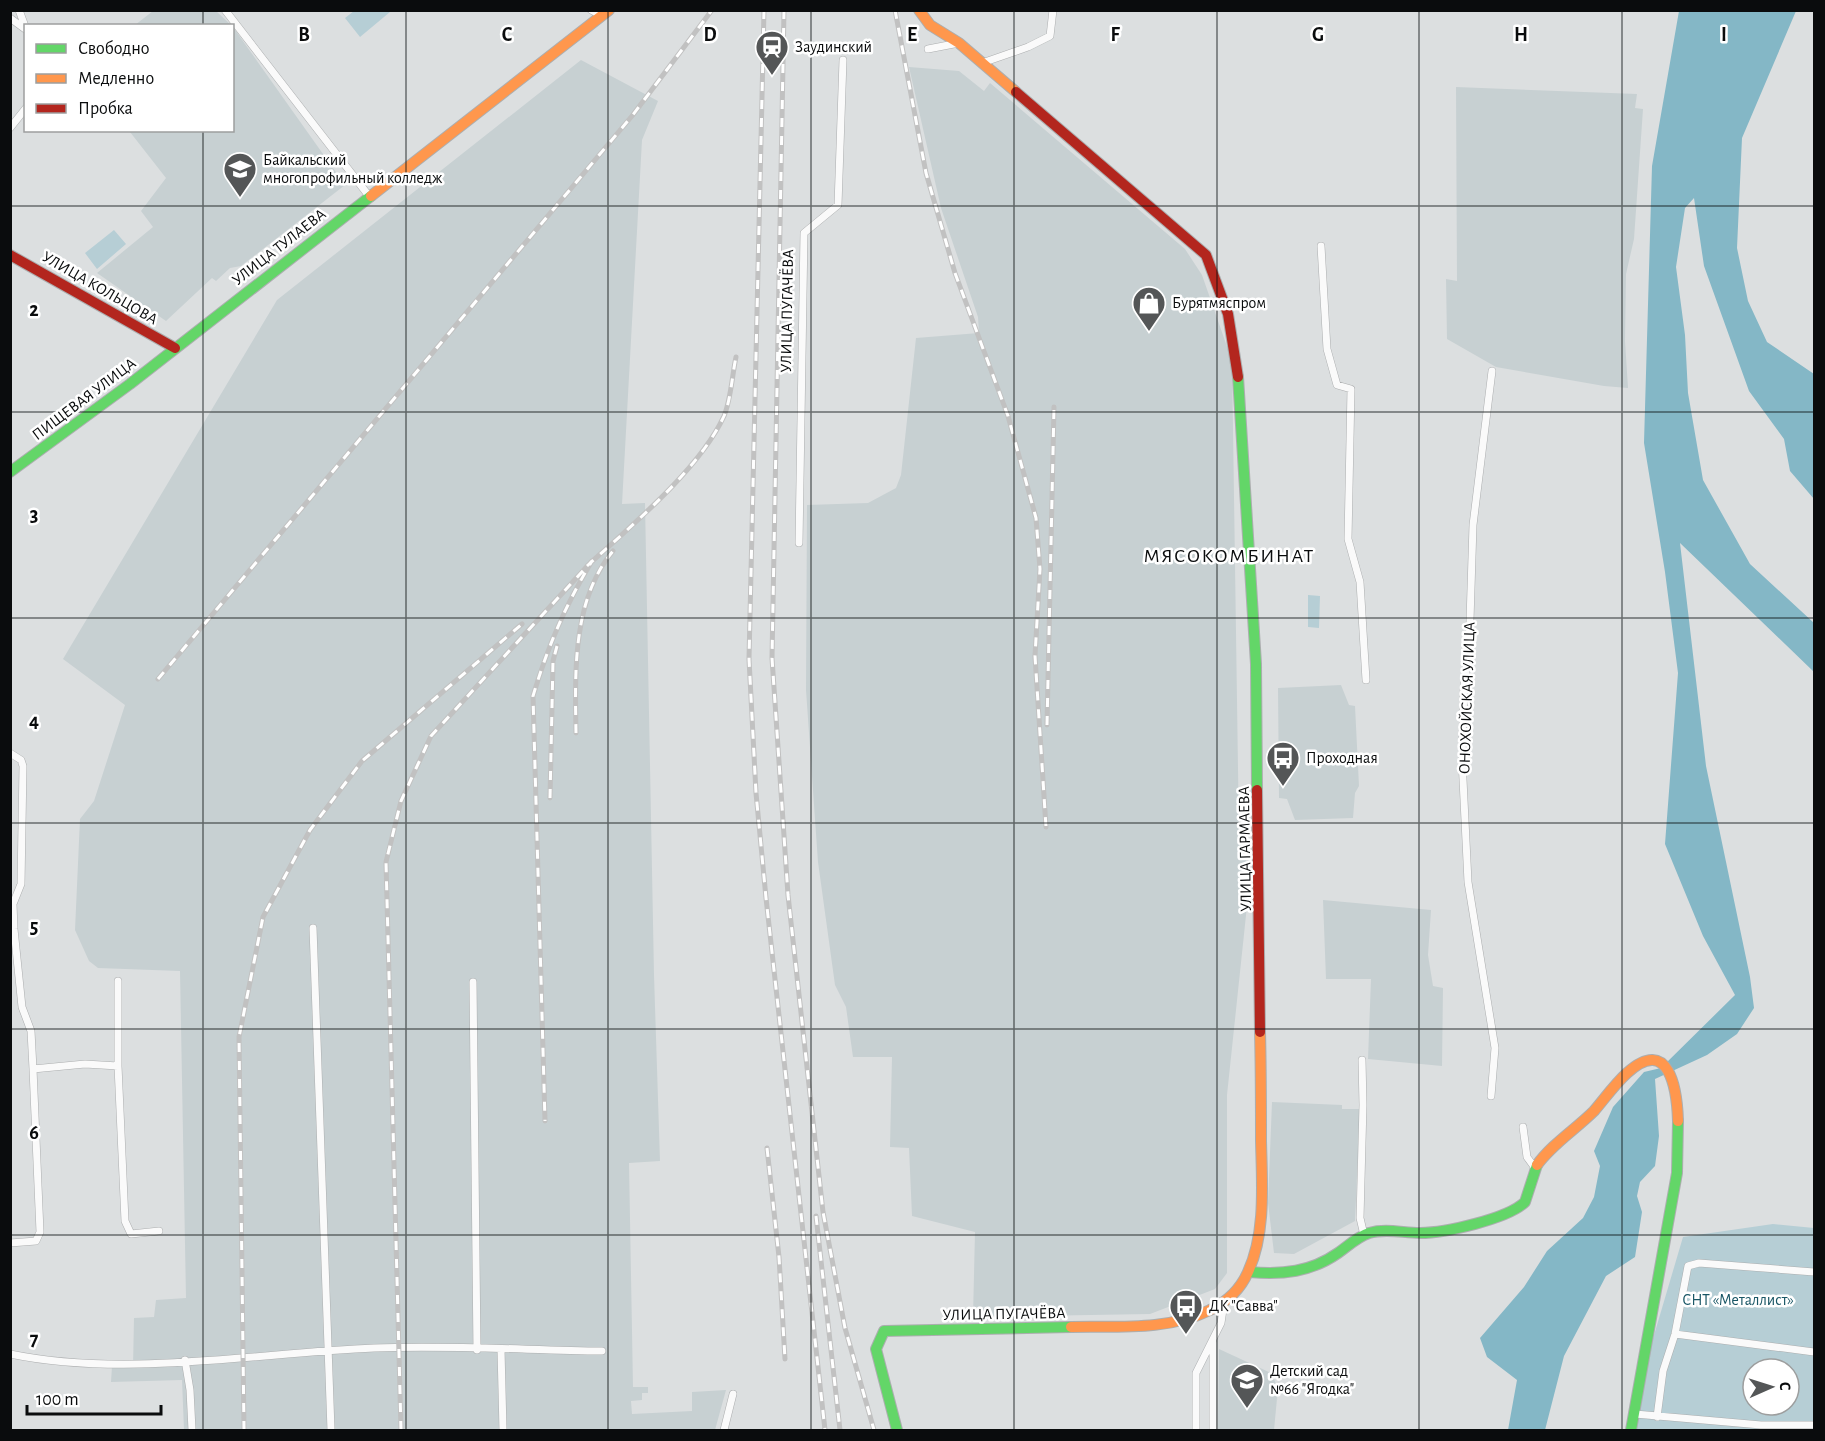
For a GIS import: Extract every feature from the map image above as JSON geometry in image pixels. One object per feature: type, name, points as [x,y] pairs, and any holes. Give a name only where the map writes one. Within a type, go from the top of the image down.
[{"type":"street","points":[[19,10],[24,26]]},
{"type":"street","points":[[225,10],[369,196]]},
{"type":"street","name":"УЛИЦА ТУЛАЕВА","points":[[591,10],[605,13]]},
{"type":"street","points":[[920,10],[930,26],[958,43],[982,63],[1028,47],[1050,36],[1053,10]]},
{"type":"street","name":"УЛИЦА ТУЛАЕВА","points":[[175,348],[605,13]]},
{"type":"street","points":[[10,18],[24,28]]},
{"type":"street","points":[[928,49],[958,43]]},
{"type":"street","name":"УЛИЦА ПУГАЧЁВА","points":[[799,543],[804,233],[838,205],[843,60]]},
{"type":"street","name":"УЛИЦА ГАРМАЕВА","points":[[982,63],[1206,255],[1228,314],[1238,370],[1256,663],[1262,1197],[1257,1250],[1250,1272],[1224,1303],[1221,1323],[1196,1373],[1196,1431]]},
{"type":"street","points":[[12,123],[24,110]]},
{"type":"street","points":[[1321,246],[1327,349],[1337,385],[1351,389],[1348,539],[1360,582],[1366,680]]},
{"type":"street","name":"УЛИЦА КОЛЬЦОВА","points":[[10,255],[175,348]]},
{"type":"street","name":"ПИЩЕВАЯ УЛИЦА","points":[[10,472],[175,348]]},
{"type":"street","name":"ОНОХОЙСКАЯ УЛИЦА","points":[[1491,1096],[1495,1048],[1468,882],[1462,759],[1464,685],[1469,652],[1473,525],[1492,371]]},
{"type":"street","points":[[10,753],[21,760],[23,766],[21,884],[14,904],[14,912],[22,1007],[31,1030],[40,1232],[36,1241],[10,1243]]},
{"type":"street","points":[[313,928],[330,1351],[331,1431]]},
{"type":"street","points":[[118,981],[118,1066],[125,1221],[131,1234],[159,1231]]},
{"type":"street","points":[[473,982],[477,1350]]},
{"type":"street","points":[[1250,1272],[1274,1275],[1298,1272],[1334,1256],[1364,1235],[1378,1231],[1424,1233],[1509,1214],[1528,1199],[1535,1168],[1591,1114],[1620,1079],[1647,1060],[1654,1059],[1663,1063],[1673,1080],[1679,1130],[1677,1173],[1631,1431]]},
{"type":"street","points":[[1362,1060],[1360,1218],[1364,1235]]},
{"type":"street","points":[[33,1069],[85,1065],[118,1066]]},
{"type":"street","points":[[1523,1127],[1527,1157],[1535,1168]]},
{"type":"street","points":[[1657,1417],[1663,1371],[1675,1334],[1688,1266],[1693,1264],[1815,1272]]},
{"type":"street","name":"УЛИЦА ПУГАЧЁВА","points":[[897,1431],[876,1349],[884,1331],[1155,1325],[1195,1317],[1224,1303]]},
{"type":"street","points":[[1675,1334],[1815,1352]]},
{"type":"street","points":[[1213,1339],[1213,1431]]},
{"type":"street","points":[[10,1354],[46,1361],[98,1366],[376,1348],[602,1351]]},
{"type":"street","points":[[501,1350],[503,1431]]},
{"type":"street","points":[[185,1360],[190,1390],[192,1431]]},
{"type":"street","points":[[724,1431],[733,1394]]},
{"type":"street","points":[[1635,1414],[1761,1425],[1815,1425]]},
{"type":"shaded area","points":[[153,11],[216,11],[230,24],[136,24]]},
{"type":"shaded area","name":"Байкальский многопрофильный колледж","points":[[234,28],[345,185],[241,266],[230,268],[216,281],[212,278],[166,321],[97,273],[153,227],[141,211],[166,178],[130,132],[234,132]]},
{"type":"shaded area","points":[[581,60],[658,101],[642,140],[622,504],[645,503],[660,1161],[629,1163],[633,1387],[648,1387],[648,1393],[642,1393],[642,1400],[631,1401],[632,1414],[692,1411],[692,1392],[726,1390],[715,1430],[184,1430],[182,1380],[111,1382],[112,1366],[133,1367],[134,1318],[154,1317],[156,1300],[186,1298],[180,971],[98,968],[89,961],[75,930],[80,819],[94,801],[125,705],[63,659],[277,300]]},
{"type":"shaded area","name":"Бурятмяспром","points":[[909,67],[959,71],[984,91],[990,83],[1185,249],[1202,275],[1232,361],[1239,836],[1246,837],[1246,861],[1251,868],[1227,1095],[1227,1273],[1215,1289],[1150,1314],[973,1317],[975,1232],[912,1216],[909,1148],[890,1147],[892,1057],[853,1057],[846,1007],[835,985],[818,862],[806,690],[807,505],[868,503],[896,488],[901,475],[916,338],[979,333],[978,317],[941,208]]},
{"type":"shaded area","points":[[1456,87],[1637,94],[1635,108],[1643,109],[1634,239],[1626,274],[1625,341],[1628,388],[1496,367],[1447,339],[1446,279],[1457,281]]},
{"type":"shaded area","points":[[1341,685],[1349,705],[1355,706],[1359,786],[1355,793],[1353,818],[1295,820],[1287,799],[1279,798],[1278,688]]},
{"type":"shaded area","points":[[1323,900],[1431,910],[1428,955],[1433,986],[1443,988],[1442,1066],[1368,1059],[1371,979],[1326,979]]},
{"type":"shaded area","points":[[1272,1102],[1342,1105],[1342,1109],[1360,1109],[1355,1221],[1294,1254],[1274,1253],[1268,1203]]},
{"type":"shaded area","name":"Детский сад №66 \"Ягодка\"","points":[[1219,1349],[1271,1373],[1278,1388],[1274,1430],[1218,1430]]},
{"type":"green space","points":[[354,11],[389,11],[360,37],[345,18]]},
{"type":"green space","points":[[114,230],[126,244],[97,269],[85,253]]},
{"type":"green space","points":[[1308,595],[1320,596],[1319,628],[1308,627]]},
{"type":"green space","name":"СНТ «Металлист»","points":[[1773,1224],[1814,1228],[1814,1430],[1626,1430],[1683,1237]]},
{"type":"water","points":[[1679,11],[1796,11],[1742,138],[1737,248],[1748,301],[1767,342],[1814,374],[1814,499],[1790,471],[1784,439],[1749,391],[1704,266],[1694,198],[1685,208],[1676,267],[1685,335],[1688,393],[1703,480],[1750,564],[1814,623],[1814,672],[1680,543],[1706,766],[1750,977],[1754,1008],[1737,1034],[1707,1055],[1655,1079],[1659,1136],[1655,1166],[1640,1182],[1637,1196],[1642,1212],[1635,1257],[1606,1276],[1564,1356],[1545,1430],[1508,1430],[1517,1380],[1487,1357],[1480,1338],[1524,1287],[1547,1251],[1583,1218],[1594,1197],[1600,1166],[1594,1151],[1613,1107],[1644,1072],[1661,1068],[1735,995],[1703,936],[1665,844],[1678,673],[1665,572],[1644,443],[1652,166]]},
{"type":"railway","points":[[158,679],[632,116],[712,10]]},
{"type":"railway","points":[[764,10],[749,659],[756,793],[766,898],[825,1430]]},
{"type":"railway","points":[[784,10],[772,658],[788,895],[823,1212],[845,1328],[874,1430]]},
{"type":"railway","points":[[895,10],[926,173],[955,273],[1008,416],[1036,518],[1040,569],[1035,656],[1046,827]]},
{"type":"railway","points":[[587,566],[663,496],[699,456],[724,416],[736,357]]},
{"type":"railway","points":[[1047,725],[1054,407]]},
{"type":"railway","points":[[576,733],[576,662],[583,614],[600,570],[613,551]]},
{"type":"railway","points":[[401,1430],[386,862],[401,801],[431,736],[592,561],[558,627],[533,696],[545,1121]]},
{"type":"railway","points":[[244,1430],[239,1037],[263,917],[310,830],[362,761],[522,624]]},
{"type":"railway","points":[[550,798],[553,661],[557,646]]},
{"type":"railway","points":[[767,1148],[779,1257],[785,1359]]},
{"type":"railway","points":[[816,1216],[840,1430]]},
{"type":"traffic: fast","points":[[10,472],[130,384],[371,196]]},
{"type":"traffic: fast","points":[[1238,377],[1256,664],[1257,790]]},
{"type":"traffic: fast","points":[[1631,1430],[1677,1173],[1678,1121]]},
{"type":"traffic: fast","points":[[1250,1272],[1273,1273],[1307,1268],[1328,1259],[1369,1233],[1444,1231],[1505,1214],[1525,1202],[1537,1165]]},
{"type":"traffic: fast","points":[[897,1430],[876,1349],[884,1331],[1071,1327]]},
{"type":"traffic: slow","points":[[371,196],[609,10]]},
{"type":"traffic: slow","points":[[919,10],[930,25],[959,43],[1016,92]]},
{"type":"traffic: slow","points":[[1071,1327],[1142,1326],[1194,1317],[1216,1307],[1232,1295],[1241,1284],[1254,1257],[1262,1208],[1260,1032]]},
{"type":"traffic: slow","points":[[1537,1165],[1557,1143],[1594,1111],[1627,1073],[1641,1063],[1653,1060],[1661,1063],[1668,1071],[1676,1095],[1678,1121]]},
{"type":"traffic: jam","points":[[1016,92],[1206,255],[1228,314],[1238,377]]},
{"type":"traffic: jam","points":[[10,255],[175,348]]},
{"type":"traffic: jam","points":[[1257,790],[1260,1032]]},
{"type":"place","name":"Заудинский","points":[[772,76]]},
{"type":"place","name":"Байкальский многопрофильный колледж","points":[[240,198]]},
{"type":"place","name":"Бурятмяспром","points":[[1149,332]]},
{"type":"place","name":"Проходная","points":[[1283,787]]},
{"type":"place","name":"ДК \"Савва\"","points":[[1186,1335]]},
{"type":"place","name":"Детский сад №66 \"Ягодка\"","points":[[1247,1409]]},
{"type":"district","name":"МЯСОКОМБИНАТ","points":[[1229,556]]}]
